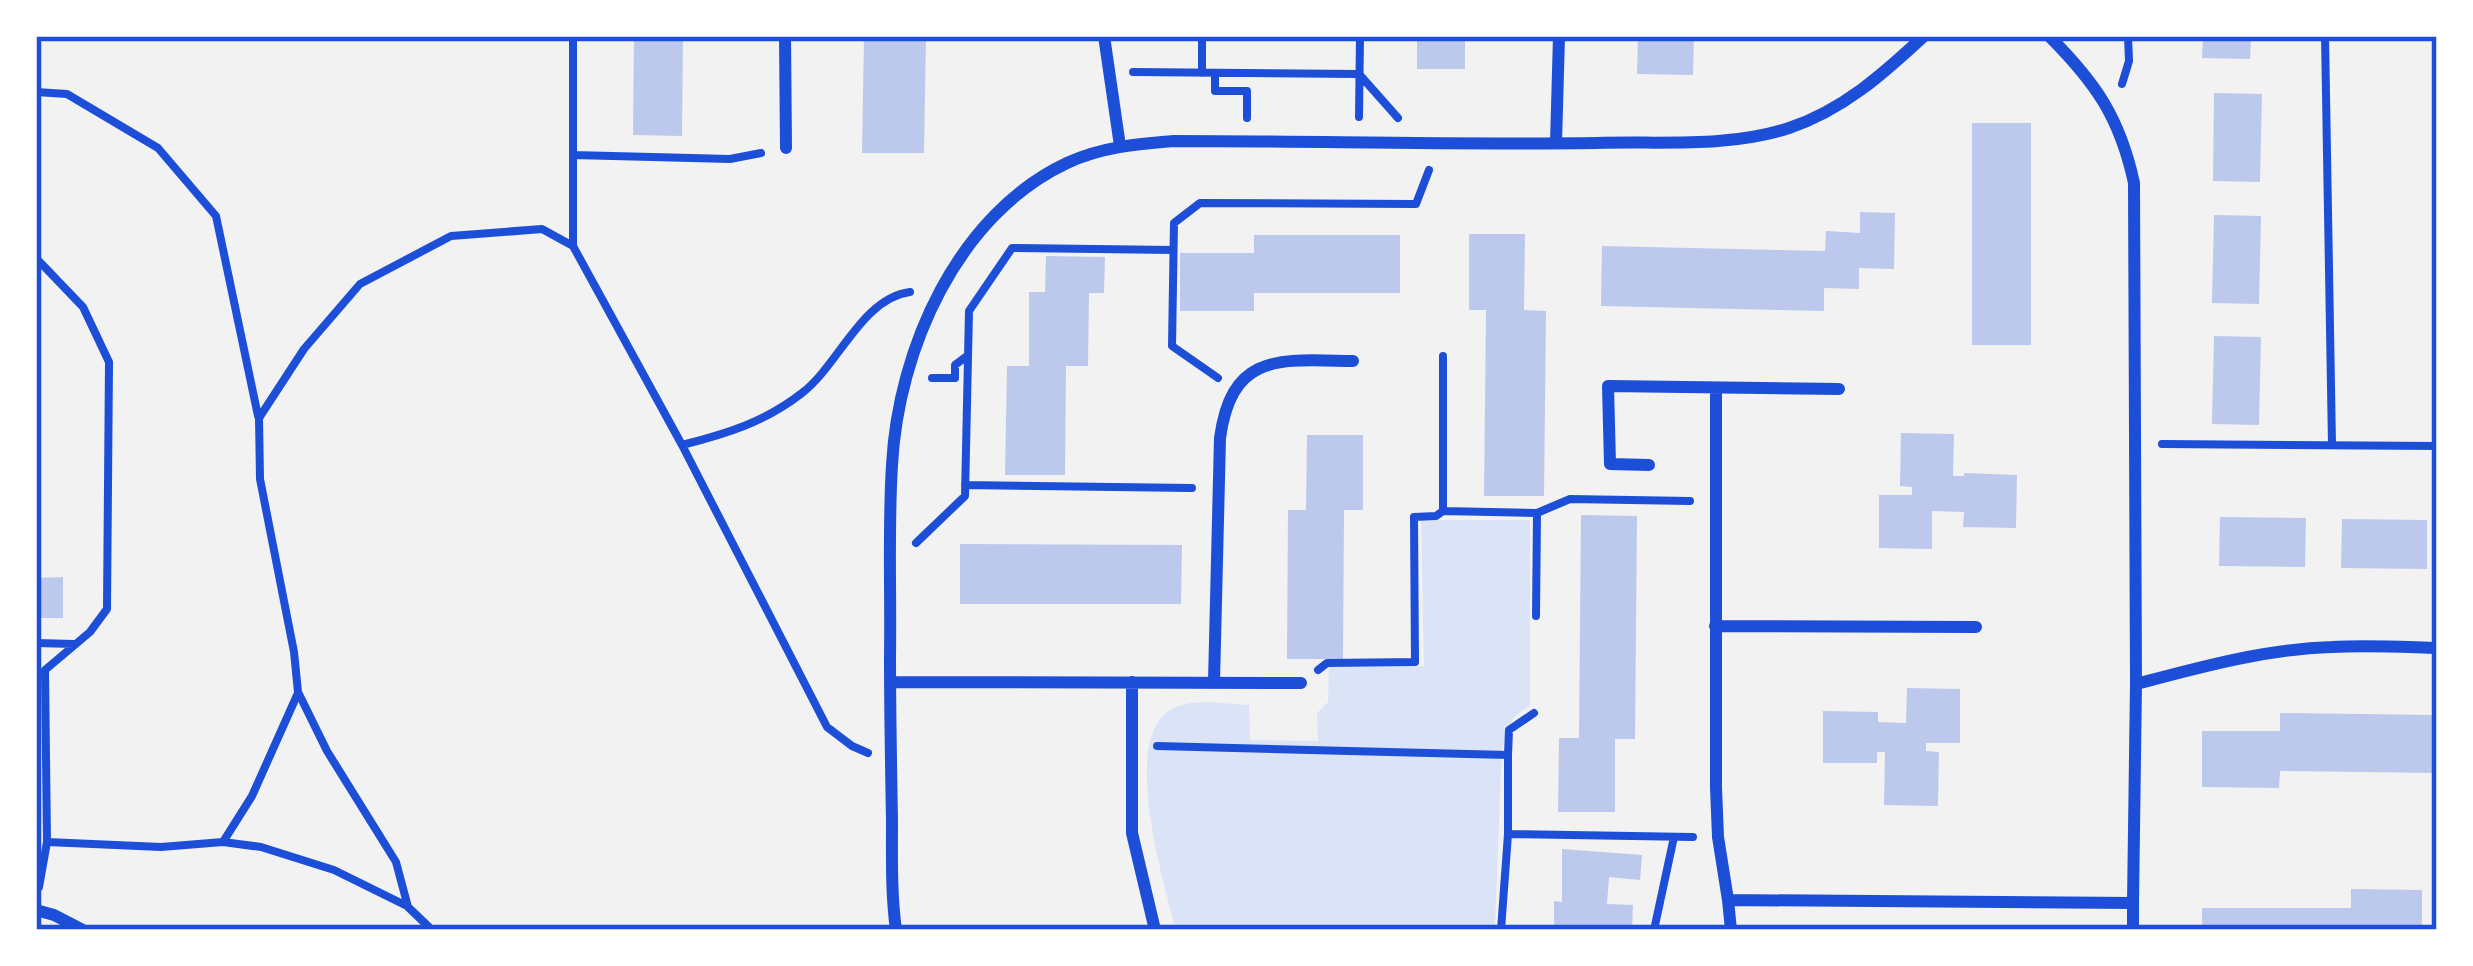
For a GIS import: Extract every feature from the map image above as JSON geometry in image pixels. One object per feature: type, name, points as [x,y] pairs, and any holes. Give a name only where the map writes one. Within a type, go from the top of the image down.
[{"type":"street","points":[[785,36],[786,148]]},
{"type":"street","points":[[1104,36],[1120,146]]},
{"type":"street","points":[[1556,143],[1558,36]]},
{"type":"street","points":[[896,930],[890,682],[892,462],[898,414],[910,364],[941,289],[1002,206],[1070,161],[1120,146],[1174,141],[1724,140],[1786,129],[1836,108],[1881,76],[1924,36]]},
{"type":"street","points":[[2049,36],[2088,76],[2112,114],[2134,183],[2133,930]]},
{"type":"street","points":[[1214,682],[1225,408],[1234,388],[1254,372],[1278,363],[1353,361]]},
{"type":"street","points":[[1649,465],[1610,464],[1608,386],[1839,389]]},
{"type":"street","points":[[1716,388],[1718,837],[1731,930]]},
{"type":"street","points":[[1715,626],[1976,627]]},
{"type":"street","points":[[2136,684],[2235,659],[2296,650],[2437,648]]},
{"type":"street","points":[[890,682],[1301,683]]},
{"type":"street","points":[[1132,682],[1132,833],[1155,930]]},
{"type":"street","points":[[1728,900],[2133,903]]},
{"type":"street","points":[[36,905],[83,930]]},
{"type":"path","points":[[573,36],[573,246],[827,727],[852,746],[891,764]]},
{"type":"path","points":[[1202,36],[1202,73]]},
{"type":"path","points":[[1359,142],[1360,36]]},
{"type":"path","points":[[2325,36],[2332,445]]},
{"type":"path","points":[[1109,71],[1359,74],[1399,120],[1405,142]]},
{"type":"path","points":[[1215,73],[1215,91],[1247,91]]},
{"type":"path","points":[[36,92],[67,94],[158,148],[216,216],[259,418],[260,479],[298,692],[327,751],[396,862],[408,907]]},
{"type":"path","points":[[1234,388],[1172,346],[1174,223],[1199,203],[1416,204],[1439,142]]},
{"type":"path","points":[[573,155],[730,159],[786,148]]},
{"type":"path","points":[[259,418],[304,349],[360,284],[451,236],[542,229],[573,246]]},
{"type":"path","points":[[891,552],[917,543],[965,496],[969,311],[1012,248],[1173,250]]},
{"type":"path","points":[[36,258],[82,307],[110,362],[107,609],[90,632],[45,670],[47,842],[36,905]]},
{"type":"path","points":[[682,445],[740,430],[804,392],[876,308],[902,292],[941,289]]},
{"type":"path","points":[[956,378],[956,365],[968,355]]},
{"type":"path","points":[[1443,356],[1443,511]]},
{"type":"path","points":[[2136,444],[2437,446]]},
{"type":"path","points":[[965,485],[1219,488]]},
{"type":"path","points":[[1301,683],[1327,663],[1414,662],[1414,517],[1443,511],[1537,512],[1570,499],[1715,502]]},
{"type":"path","points":[[1536,616],[1537,512]]},
{"type":"path","points":[[36,643],[76,644]]},
{"type":"path","points":[[223,842],[252,796],[298,692]]},
{"type":"path","points":[[1501,930],[1509,730],[1534,713]]},
{"type":"path","points":[[1132,746],[1508,755]]},
{"type":"path","points":[[1508,834],[1718,837]]},
{"type":"path","points":[[1654,930],[1674,837]]},
{"type":"path","points":[[47,842],[160,847],[223,842],[261,847],[334,870],[408,907],[432,930]]},
{"type":"shaded area","points":[[1421,520],[1530,520],[1530,705],[1513,718],[1502,747],[1495,926],[1176,930],[1155,846],[1147,778],[1149,747],[1158,723],[1174,708],[1191,703],[1249,705],[1250,740],[1318,741],[1317,713],[1328,702],[1329,667],[1424,666]]},
{"type":"building","points":[[634,36],[683,36],[682,136],[633,135]]},
{"type":"building","points":[[864,36],[926,36],[924,153],[862,153]]},
{"type":"building","points":[[1417,36],[1465,36],[1465,69],[1417,69]]},
{"type":"building","points":[[1638,36],[1694,36],[1693,75],[1637,74]]},
{"type":"building","points":[[2203,36],[2251,36],[2250,59],[2202,58]]},
{"type":"building","points":[[2214,93],[2262,94],[2260,182],[2213,181]]},
{"type":"building","points":[[1972,123],[2031,123],[2031,345],[1972,345]]},
{"type":"building","points":[[1860,212],[1895,213],[1894,269],[1859,268],[1859,289],[1824,288],[1824,311],[1601,306],[1602,246],[1825,251],[1826,231],[1860,233]]},
{"type":"building","points":[[2214,215],[2261,216],[2259,304],[2212,303]]},
{"type":"building","points":[[1469,234],[1525,234],[1524,310],[1546,311],[1544,496],[1484,496],[1486,310],[1469,310]]},
{"type":"building","points":[[1254,235],[1400,235],[1400,293],[1254,293],[1254,311],[1180,311],[1180,253],[1254,253]]},
{"type":"building","points":[[1046,256],[1105,257],[1104,293],[1089,293],[1088,366],[1066,366],[1065,475],[1005,475],[1007,366],[1029,366],[1029,292],[1045,292]]},
{"type":"building","points":[[2214,336],[2261,337],[2259,425],[2212,424]]},
{"type":"building","points":[[1901,433],[1954,434],[1953,476],[2017,475],[2016,528],[1963,527],[1964,512],[1932,511],[1932,549],[1879,548],[1879,495],[1912,495],[1912,487],[1900,486]]},
{"type":"building","points":[[1307,435],[1363,435],[1363,510],[1344,510],[1343,659],[1287,659],[1288,510],[1306,510]]},
{"type":"building","points":[[1581,515],[1637,516],[1635,739],[1615,739],[1615,812],[1558,812],[1559,738],[1579,738]]},
{"type":"building","points":[[2220,517],[2306,518],[2305,567],[2219,566]]},
{"type":"building","points":[[2342,519],[2427,520],[2427,569],[2341,568]]},
{"type":"building","points":[[960,544],[1182,545],[1181,604],[960,604]]},
{"type":"building","points":[[63,577],[63,618],[36,618],[36,578]]},
{"type":"building","points":[[1907,688],[1960,689],[1960,743],[1926,743],[1926,751],[1939,752],[1938,806],[1884,805],[1885,752],[1877,752],[1877,763],[1823,763],[1823,711],[1878,712],[1878,722],[1906,723]]},
{"type":"building","points":[[2280,713],[2437,715],[2437,773],[2280,771],[2279,788],[2202,787],[2202,731],[2280,731]]},
{"type":"building","points":[[1562,849],[1642,855],[1640,880],[1609,877],[1607,904],[1633,905],[1632,930],[1554,930],[1554,901],[1562,902]]},
{"type":"building","points":[[2351,889],[2422,890],[2422,930],[2202,930],[2202,908],[2351,908]]}]
